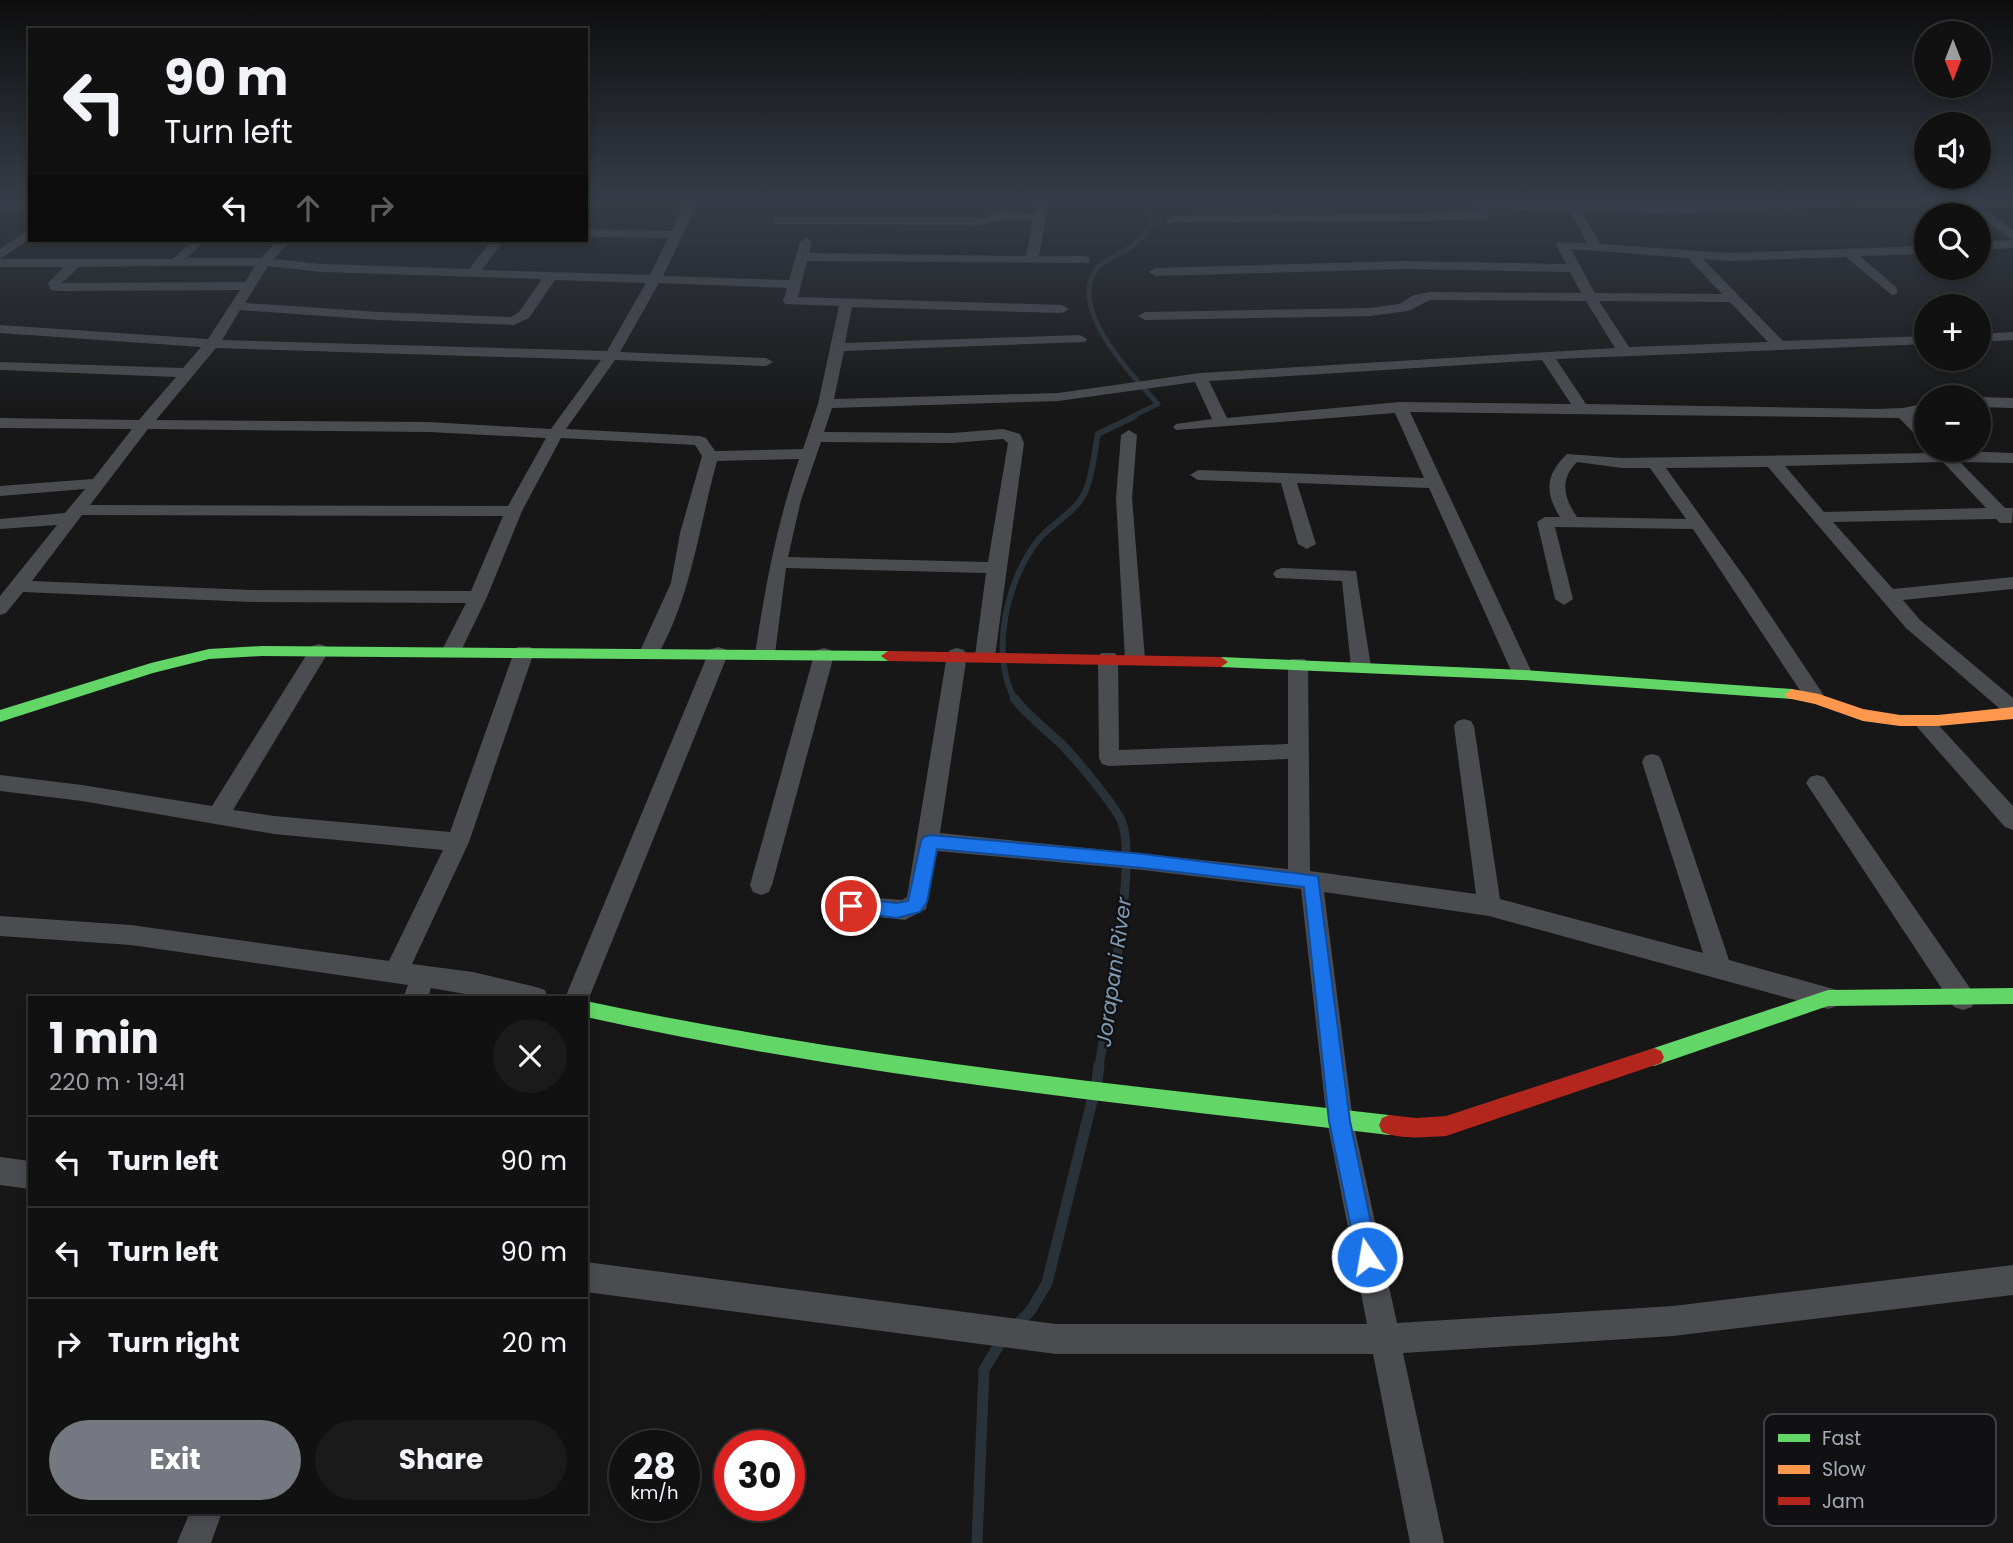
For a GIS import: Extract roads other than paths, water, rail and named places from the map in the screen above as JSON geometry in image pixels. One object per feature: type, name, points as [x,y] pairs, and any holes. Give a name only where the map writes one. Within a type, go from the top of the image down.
[{"type":"street","points":[[67,271],[55,283],[56,287],[249,286]]},
{"type":"street","points":[[0,608],[143,425],[212,344],[258,271]]},
{"type":"street","points":[[397,271],[794,284]]},
{"type":"street","points":[[451,652],[478,597],[514,511],[556,433],[611,356],[658,271]]},
{"type":"street","points":[[798,271],[790,302],[1062,309]]},
{"type":"street","points":[[1155,272],[1190,271]]},
{"type":"street","points":[[1576,271],[1625,352]]},
{"type":"street","points":[[1708,271],[1781,347]]},
{"type":"street","points":[[1869,271],[1892,291]]},
{"type":"street","points":[[237,306],[380,316],[514,321],[524,315],[551,276]]},
{"type":"street","points":[[1145,316],[1370,312],[1404,308],[1419,298],[1430,296],[1734,298]]},
{"type":"street","points":[[765,654],[778,562],[793,499],[827,404],[846,303]]},
{"type":"street","points":[[0,329],[212,344],[766,362]]},
{"type":"street","points":[[1991,337],[2013,336]]},
{"type":"street","points":[[838,347],[1080,339]]},
{"type":"street","points":[[827,404],[1058,397],[1155,381],[1200,377],[1546,355],[1914,341]]},
{"type":"street","points":[[1546,355],[1582,409]]},
{"type":"street","points":[[0,366],[188,373]]},
{"type":"street","points":[[1200,377],[1222,423]]},
{"type":"street","points":[[1991,402],[2013,403]]},
{"type":"street","points":[[1400,407],[1523,675]]},
{"type":"street","points":[[1181,428],[1400,407],[1903,413],[1914,410]]},
{"type":"street","points":[[1903,413],[1914,424]]},
{"type":"street","points":[[0,423],[264,424],[556,433],[700,441],[710,456],[689,533],[680,583],[649,653]]},
{"type":"street","points":[[814,437],[952,438],[1003,434],[1014,437],[1016,443],[1012,478],[996,568],[990,656]]},
{"type":"street","points":[[1129,435],[1124,498],[1135,659]]},
{"type":"street","points":[[710,456],[808,454]]},
{"type":"street","points":[[1570,520],[1554,492],[1555,482],[1570,459],[1579,457],[1622,463],[1655,463],[1772,462],[1914,455]]},
{"type":"street","points":[[1991,456],[2013,458]]},
{"type":"street","points":[[1772,462],[1887,596],[1947,655],[2013,711]]},
{"type":"street","points":[[1953,462],[2007,513],[2013,526]]},
{"type":"street","points":[[1655,463],[1814,696]]},
{"type":"street","points":[[1198,475],[1436,483]]},
{"type":"street","points":[[1288,479],[1307,544]]},
{"type":"street","points":[[0,491],[99,483]]},
{"type":"street","points":[[0,524],[75,514],[514,511]]},
{"type":"street","points":[[1820,517],[2007,513]]},
{"type":"street","points":[[1564,599],[1545,522],[1570,520],[1699,524]]},
{"type":"street","points":[[778,562],[996,568]]},
{"type":"street","points":[[1282,573],[1350,575],[1361,667]]},
{"type":"street","points":[[1887,596],[2013,583]]},
{"type":"street","points":[[18,586],[251,596],[478,597]]},
{"type":"street","points":[[1,718],[151,668],[209,654],[320,651],[957,655],[1298,664],[1523,675],[1814,696],[1867,717],[1925,723],[2013,711]]},
{"type":"street","points":[[217,817],[320,651]]},
{"type":"street","points":[[396,972],[458,842],[524,653]]},
{"type":"street","points":[[578,996],[718,654]]},
{"type":"street","points":[[761,885],[824,655]]},
{"type":"street","points":[[851,906],[897,910],[914,907],[918,902],[930,841],[957,655]]},
{"type":"street","points":[[1108,658],[1109,758],[1298,751]]},
{"type":"street","points":[[1298,664],[1298,751],[1305,880],[1339,1121],[1427,1543]]},
{"type":"street","points":[[1925,723],[2013,821]]},
{"type":"street","points":[[1464,726],[1489,906]]},
{"type":"street","points":[[1652,762],[1720,969]]},
{"type":"street","points":[[0,783],[82,793],[217,817],[458,842]]},
{"type":"street","points":[[1817,783],[1963,999]]},
{"type":"street","points":[[930,841],[1178,865],[1391,890],[1489,906],[1828,998],[1963,999],[2013,996]]},
{"type":"street","points":[[0,926],[131,935],[396,972],[419,987],[473,983],[528,996]]},
{"type":"street","points":[[588,1009],[661,1027],[837,1059],[1103,1093],[1416,1128],[1446,1126],[1491,1114],[1828,998]]},
{"type":"street","points":[[0,1171],[28,1175]]},
{"type":"street","points":[[588,1277],[1056,1339],[1384,1339],[1673,1321],[2013,1280]]},
{"type":"street","points":[[194,1543],[205,1514]]},
{"type":"waterway","name":"Jorapani River","points":[[1096,271],[1090,283],[1090,301],[1096,320],[1119,359],[1158,404],[1131,417]]},
{"type":"waterway","name":"Jorapani River","points":[[1014,698],[1003,661],[1003,639],[1005,616],[1019,573],[1040,538],[1071,511],[1085,492],[1098,434],[1135,416]]},
{"type":"waterway","name":"Jorapani River","points":[[1014,698],[1090,777],[1120,818],[1125,837],[1126,865],[1120,938],[1099,1067]]},
{"type":"waterway","name":"Jorapani River","points":[[1097,1082],[1099,1065]]},
{"type":"waterway","name":"Jorapani River","points":[[1015,1327],[1031,1310],[1047,1283],[1093,1097]]},
{"type":"waterway","name":"Jorapani River","points":[[977,1543],[984,1370],[1003,1338]]}]
